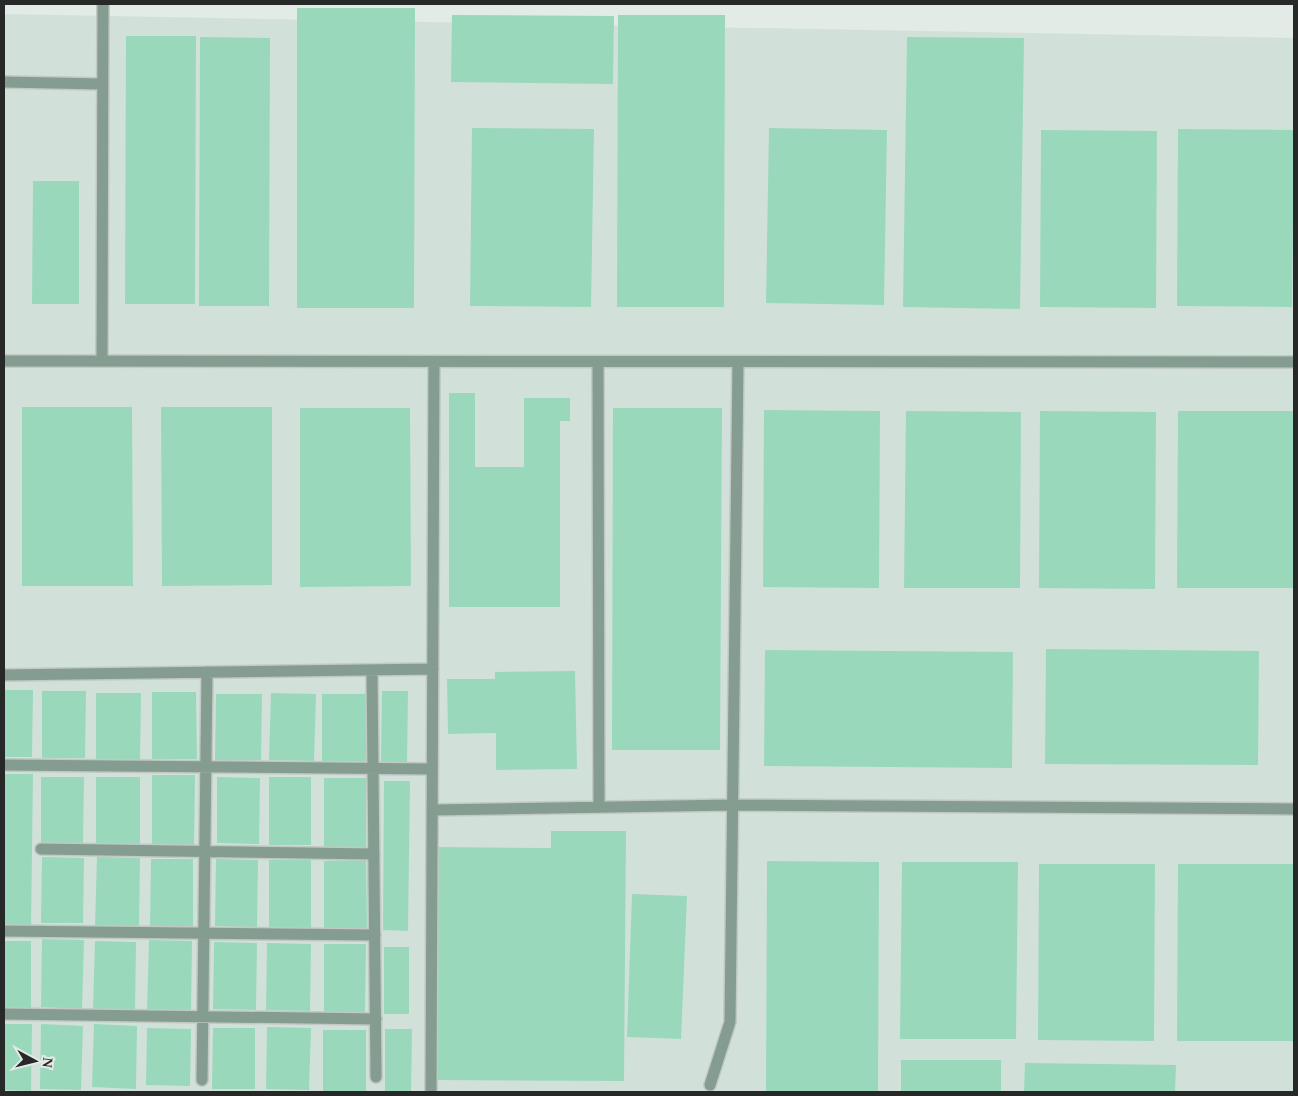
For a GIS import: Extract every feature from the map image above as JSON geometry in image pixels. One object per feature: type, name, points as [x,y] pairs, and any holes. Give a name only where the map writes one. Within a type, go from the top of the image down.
[{"type":"lane","points":[[102,362],[103,4]]},
{"type":"lane","points":[[4,82],[102,84]]},
{"type":"lane","points":[[4,361],[1294,362]]},
{"type":"lane","points":[[431,1092],[434,362]]},
{"type":"lane","points":[[598,362],[599,807]]},
{"type":"lane","points":[[710,1085],[730,1022],[738,362]]},
{"type":"lane","points":[[4,676],[433,669]]},
{"type":"lane","points":[[372,670],[376,1077]]},
{"type":"lane","points":[[202,1080],[207,672]]},
{"type":"lane","points":[[4,765],[432,769]]},
{"type":"lane","points":[[432,810],[733,805],[1294,809]]},
{"type":"lane","points":[[41,849],[374,854]]},
{"type":"lane","points":[[4,932],[375,934]]},
{"type":"lane","points":[[4,1014],[376,1019]]},
{"type":"shaded area","points":[[4,14],[1294,38],[1294,1092],[4,1092]]},
{"type":"building","points":[[297,8],[415,8],[414,308],[297,308]]},
{"type":"building","points":[[452,15],[614,16],[613,84],[451,82]]},
{"type":"building","points":[[618,15],[725,15],[724,307],[617,307]]},
{"type":"building","points":[[126,36],[196,36],[195,304],[125,304]]},
{"type":"building","points":[[200,37],[270,38],[269,306],[199,306]]},
{"type":"building","points":[[907,37],[1024,38],[1020,309],[903,307]]},
{"type":"building","points":[[472,128],[594,129],[591,307],[470,306]]},
{"type":"building","points":[[769,128],[887,130],[884,305],[766,303]]},
{"type":"building","points":[[1178,129],[1294,130],[1292,307],[1177,306]]},
{"type":"building","points":[[1041,130],[1157,131],[1156,308],[1040,307]]},
{"type":"building","points":[[33,181],[79,181],[79,304],[32,304]]},
{"type":"building","points":[[449,393],[475,393],[475,467],[524,467],[524,398],[570,398],[570,421],[560,421],[560,607],[449,607]]},
{"type":"building","points":[[22,407],[132,407],[133,586],[22,586]]},
{"type":"building","points":[[161,407],[272,407],[272,585],[162,586]]},
{"type":"building","points":[[300,408],[410,408],[411,586],[300,587]]},
{"type":"building","points":[[613,408],[722,408],[720,750],[612,750]]},
{"type":"building","points":[[764,410],[880,411],[879,588],[763,587]]},
{"type":"building","points":[[906,411],[1021,412],[1020,588],[904,588]]},
{"type":"building","points":[[1040,411],[1156,412],[1155,589],[1039,588]]},
{"type":"building","points":[[1178,411],[1294,411],[1293,588],[1177,588]]},
{"type":"building","points":[[1046,649],[1259,651],[1258,765],[1045,764]]},
{"type":"building","points":[[765,650],[1013,652],[1012,768],[764,766]]},
{"type":"building","points":[[575,671],[577,769],[496,770],[496,733],[448,734],[447,679],[495,679],[495,672]]},
{"type":"building","points":[[4,690],[33,690],[32,757],[4,757]]},
{"type":"building","points":[[42,691],[86,691],[85,758],[42,758]]},
{"type":"building","points":[[382,691],[408,691],[407,763],[381,762]]},
{"type":"building","points":[[152,692],[196,692],[197,759],[152,759]]},
{"type":"building","points":[[96,693],[141,693],[140,760],[96,760]]},
{"type":"building","points":[[271,693],[316,694],[314,761],[269,760]]},
{"type":"building","points":[[216,694],[262,694],[261,760],[215,760]]},
{"type":"building","points":[[322,694],[368,694],[368,762],[322,761]]},
{"type":"building","points":[[4,774],[33,774],[31,927],[4,927]]},
{"type":"building","points":[[152,775],[195,775],[194,845],[152,845]]},
{"type":"building","points":[[41,777],[84,777],[83,843],[41,843]]},
{"type":"building","points":[[96,777],[140,777],[140,844],[96,844]]},
{"type":"building","points":[[217,777],[260,778],[259,844],[217,843]]},
{"type":"building","points":[[269,777],[311,777],[311,845],[269,845]]},
{"type":"building","points":[[324,778],[366,778],[366,847],[324,847]]},
{"type":"building","points":[[384,781],[410,781],[408,931],[383,930]]},
{"type":"building","points":[[551,831],[626,831],[624,1081],[434,1080],[436,847],[551,848]]},
{"type":"building","points":[[42,857],[84,858],[83,923],[41,923]]},
{"type":"building","points":[[97,857],[140,858],[139,926],[95,926]]},
{"type":"building","points":[[151,859],[193,859],[193,927],[150,927]]},
{"type":"building","points":[[216,859],[258,860],[257,927],[215,926]]},
{"type":"building","points":[[269,860],[311,860],[311,929],[269,929]]},
{"type":"building","points":[[366,860],[367,929],[324,929],[324,861]]},
{"type":"building","points":[[767,861],[879,862],[878,1092],[766,1092]]},
{"type":"building","points":[[902,862],[1018,862],[1016,1039],[900,1039]]},
{"type":"building","points":[[1039,864],[1155,864],[1154,1041],[1038,1040]]},
{"type":"building","points":[[1178,864],[1294,864],[1293,1041],[1177,1041]]},
{"type":"building","points":[[632,894],[687,896],[681,1039],[627,1037]]},
{"type":"building","points":[[42,939],[84,940],[82,1009],[41,1007]]},
{"type":"building","points":[[149,940],[192,941],[191,1010],[147,1010]]},
{"type":"building","points":[[4,941],[31,941],[31,1008],[4,1008]]},
{"type":"building","points":[[95,941],[136,942],[135,1011],[93,1011]]},
{"type":"building","points":[[214,942],[257,943],[256,1010],[213,1009]]},
{"type":"building","points":[[267,943],[311,944],[310,1011],[266,1010]]},
{"type":"building","points":[[324,944],[366,944],[365,1012],[324,1012]]},
{"type":"building","points":[[384,947],[409,947],[409,1014],[384,1014]]},
{"type":"building","points":[[4,1024],[32,1024],[31,1091],[4,1090]]},
{"type":"building","points":[[41,1024],[83,1026],[81,1090],[40,1089]]},
{"type":"building","points":[[94,1024],[137,1026],[136,1089],[92,1087]]},
{"type":"building","points":[[267,1027],[311,1028],[309,1090],[266,1089]]},
{"type":"building","points":[[147,1028],[191,1029],[190,1086],[146,1085]]},
{"type":"building","points":[[213,1028],[255,1028],[255,1089],[212,1089]]},
{"type":"building","points":[[385,1029],[412,1029],[411,1092],[385,1092]]},
{"type":"building","points":[[323,1030],[366,1030],[366,1092],[323,1091]]},
{"type":"building","points":[[901,1060],[1001,1060],[1001,1092],[901,1092]]},
{"type":"building","points":[[1025,1063],[1176,1065],[1175,1092],[1024,1092]]}]
